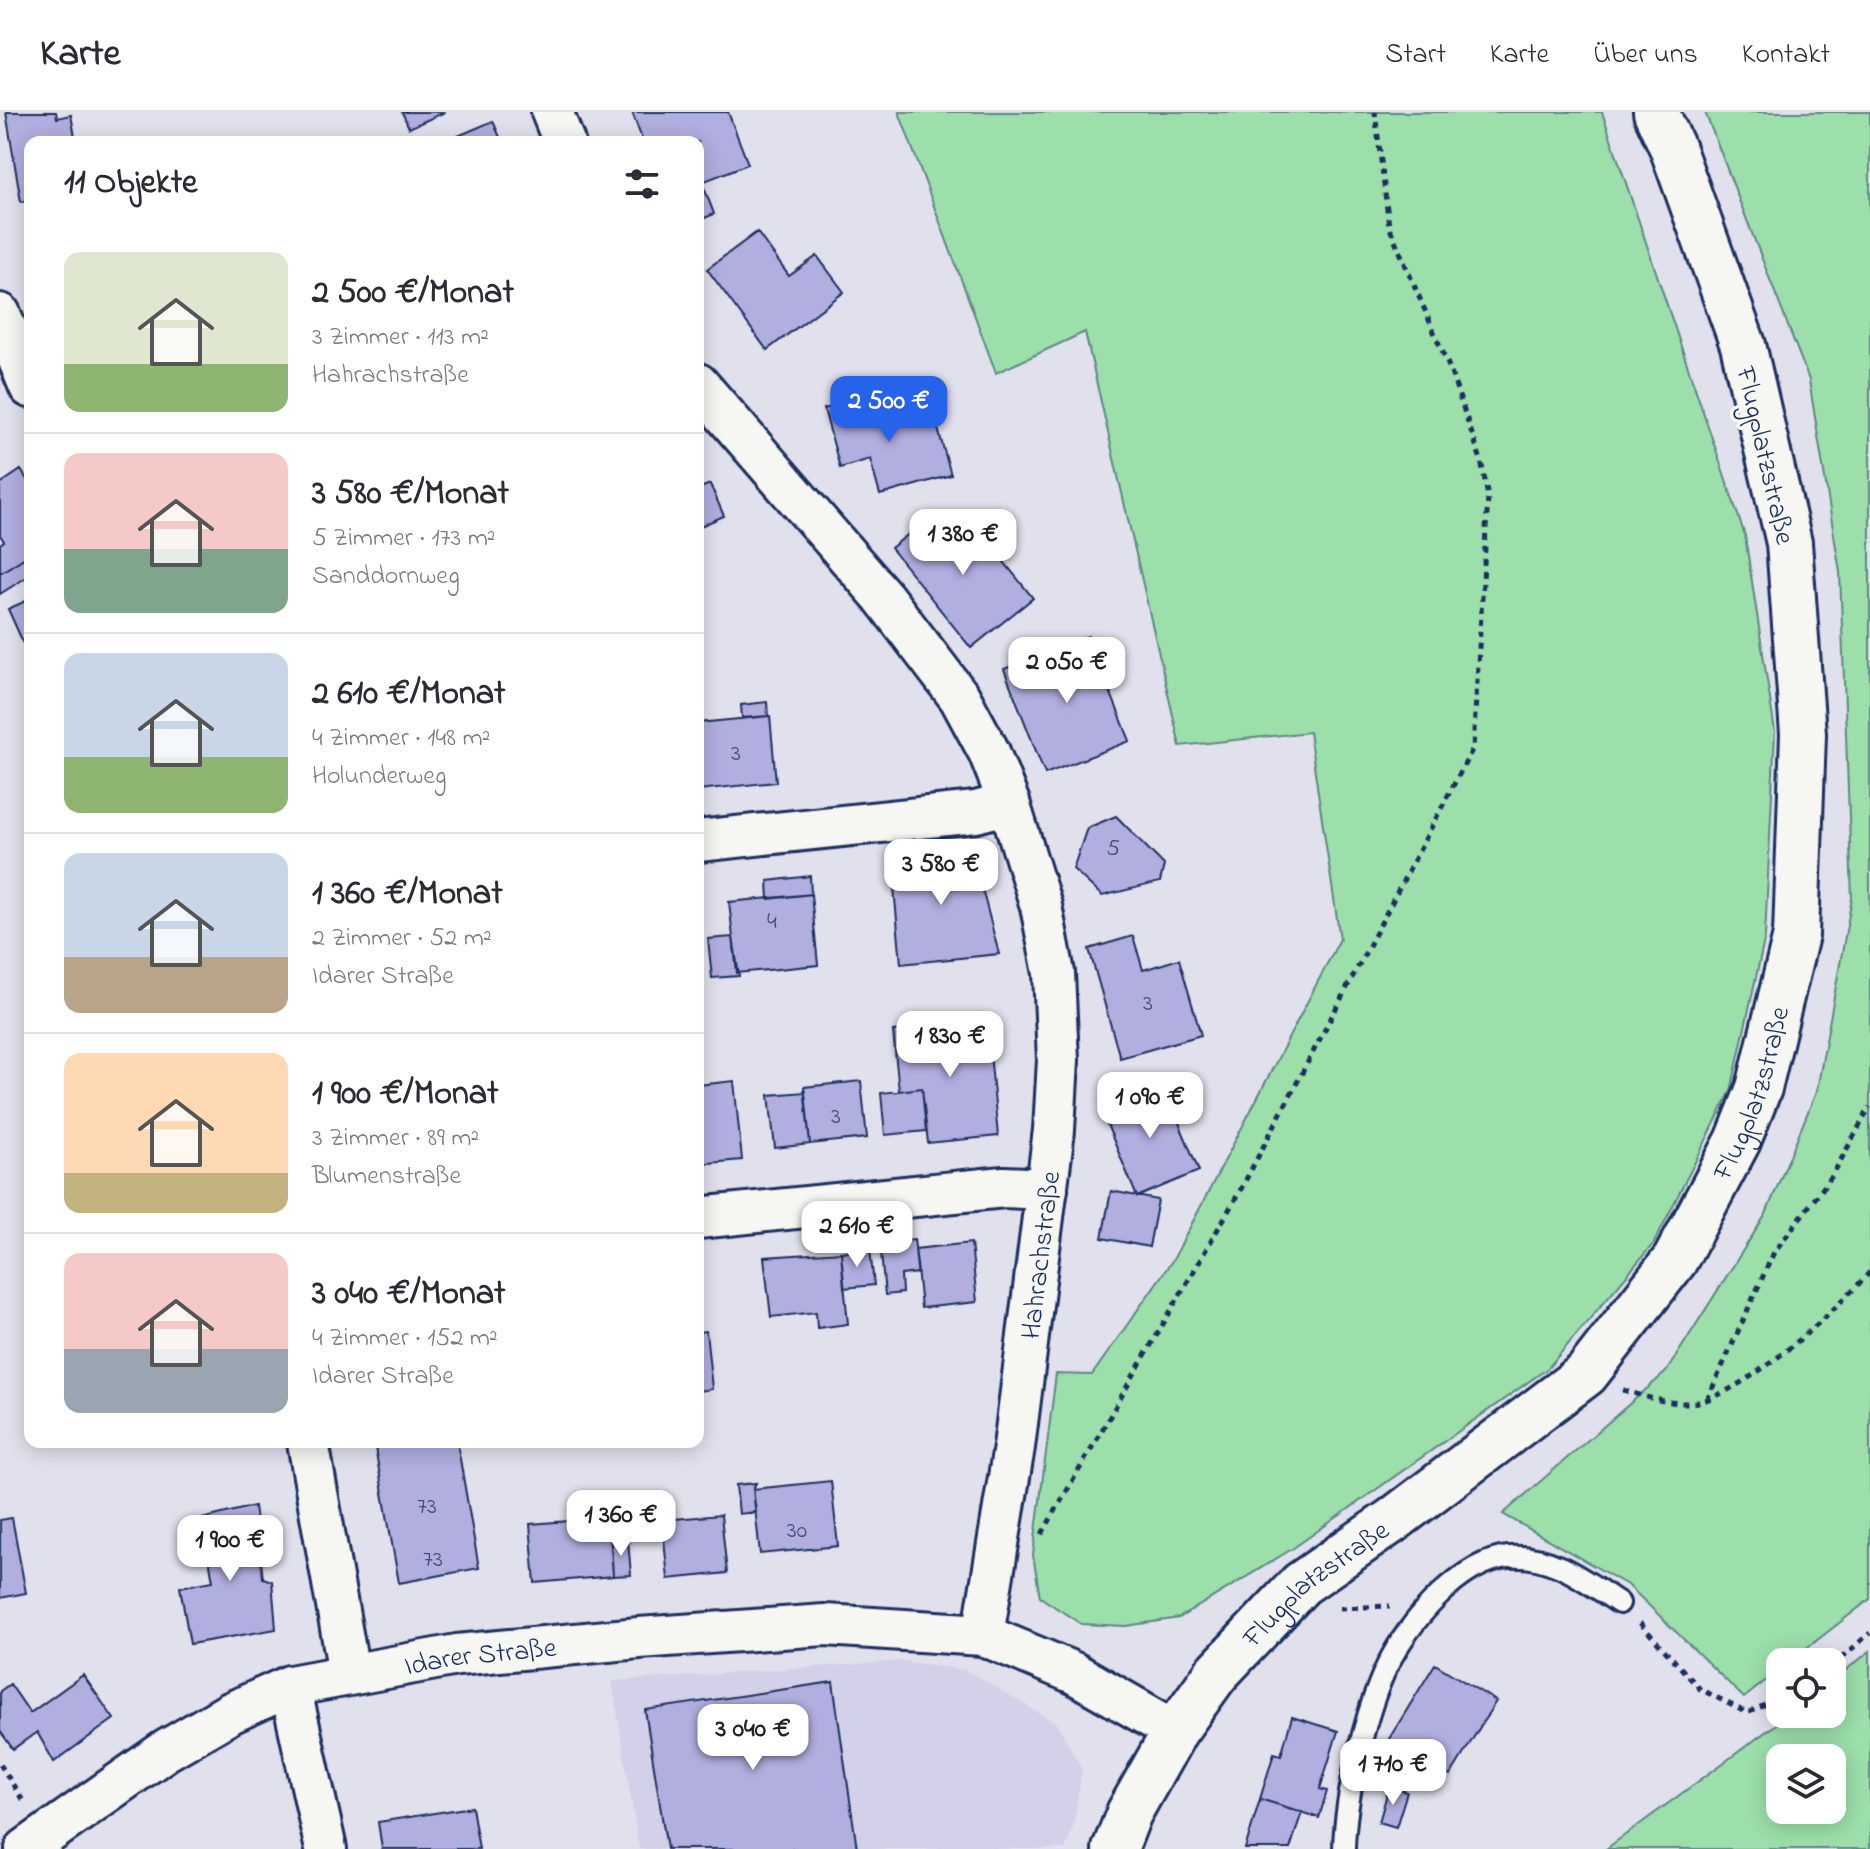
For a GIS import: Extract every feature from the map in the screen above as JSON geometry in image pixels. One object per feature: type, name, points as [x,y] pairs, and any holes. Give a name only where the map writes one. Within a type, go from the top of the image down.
[{"type":"street","points":[[552,112],[562,136]]},
{"type":"street","name":"Flugplatzstraße","points":[[1115,1849],[1129,1813],[1175,1731],[1216,1674],[1301,1584],[1586,1374],[1675,1260],[1738,1141],[1759,1088],[1796,935],[1803,734],[1789,543],[1743,345],[1672,147],[1656,112]]},
{"type":"street","points":[[0,314],[24,375]]},
{"type":"street","points":[[0,365],[24,385]]},
{"type":"street","name":"Hahrachstraße","points":[[704,391],[927,651],[960,698],[989,752],[1009,803],[1041,906],[1054,973],[1058,1060],[1047,1189],[1014,1447],[983,1635]]},
{"type":"street","points":[[704,840],[976,812],[1009,803]]},
{"type":"street","points":[[704,1217],[1004,1187],[1047,1189]]},
{"type":"street","points":[[309,1448],[349,1673]]},
{"type":"street","name":"Idarer Straße","points":[[26,1849],[165,1751],[230,1713],[290,1686],[349,1673],[473,1654],[825,1625],[983,1635]]},
{"type":"street","points":[[983,1635],[1074,1673],[1175,1731]]},
{"type":"street","points":[[290,1686],[326,1849]]},
{"type":"lane","points":[[1344,1849],[1344,1822],[1360,1751],[1387,1666],[1430,1605],[1476,1565],[1510,1557],[1539,1559],[1572,1572],[1619,1603]]},
{"type":"path","points":[[992,1574],[1038,1540],[1241,1189],[1473,748],[1488,497],[1481,460],[1454,381],[1389,226],[1375,112]]},
{"type":"path","points":[[1707,1400],[1774,1252],[1832,1176],[1870,1107]]},
{"type":"path","points":[[1586,1374],[1625,1391],[1668,1403],[1707,1400],[1759,1369],[1839,1305],[1870,1272]]},
{"type":"path","points":[[1619,1603],[1700,1689],[1747,1713],[1766,1704]]},
{"type":"path","points":[[1337,1608],[1430,1605]]},
{"type":"path","points":[[1846,1654],[1870,1633]]},
{"type":"shaded area","points":[[903,1661],[966,1670],[1058,1724],[1082,1770],[1073,1827],[1065,1849],[639,1849],[612,1681]]},
{"type":"green space","points":[[899,112],[1602,112],[1745,536],[1775,732],[1765,936],[1731,1091],[1654,1243],[1548,1368],[1292,1549],[1179,1618],[1126,1626],[1081,1624],[1040,1597],[1033,1555],[1056,1374],[1092,1375],[1174,1258],[1340,939],[1309,732],[1180,746],[1085,332],[996,373]]},
{"type":"green space","points":[[1705,112],[1870,112],[1870,1599],[1807,1648],[1766,1648],[1766,1680],[1744,1698],[1629,1586],[1503,1514],[1666,1372],[1766,1214],[1817,1090],[1852,898],[1840,572],[1809,380]]},
{"type":"green space","points":[[1870,1651],[1870,1849],[1606,1849],[1771,1728],[1846,1728],[1846,1670]]},
{"type":"building","points":[[6,112],[56,112],[57,118],[71,115],[75,136],[24,136],[24,202],[21,202]]},
{"type":"building","points":[[402,112],[445,112],[409,128]]},
{"type":"building","points":[[632,112],[728,112],[748,164],[704,181],[704,136],[641,136]]},
{"type":"building","points":[[493,121],[499,136],[458,136]]},
{"type":"building","points":[[704,187],[714,214],[704,218]]},
{"type":"building","points":[[757,232],[789,276],[817,256],[844,292],[767,350],[707,269]]},
{"type":"building","points":[[867,397],[874,420],[931,404],[951,475],[880,495],[870,459],[840,468],[824,409]]},
{"type":"building","points":[[21,470],[24,475],[24,558],[0,573],[0,544],[4,541],[0,535],[0,484]]},
{"type":"building","points":[[710,484],[724,516],[704,524],[704,486]]},
{"type":"building","points":[[964,512],[1033,598],[971,648],[891,548],[928,519],[939,533]]},
{"type":"building","points":[[24,558],[24,579],[0,594],[0,573]]},
{"type":"building","points":[[24,602],[24,645],[8,609]]},
{"type":"building","points":[[1088,636],[1130,741],[1045,774],[1004,669]]},
{"type":"building","points":[[767,702],[768,716],[742,718],[741,705]]},
{"type":"building","points":[[770,716],[776,782],[704,789],[704,722]]},
{"type":"building","points":[[1116,816],[1164,865],[1160,882],[1102,896],[1073,869],[1087,828]]},
{"type":"building","points":[[971,846],[999,954],[901,964],[891,855]]},
{"type":"building","points":[[810,876],[811,894],[769,899],[768,881]]},
{"type":"building","points":[[811,894],[818,965],[737,973],[729,902]]},
{"type":"building","points":[[1133,936],[1143,970],[1179,959],[1201,1035],[1120,1058],[1089,949]]},
{"type":"building","points":[[733,937],[739,976],[712,978],[708,939]]},
{"type":"building","points":[[987,1022],[998,1136],[928,1143],[922,1088],[899,1091],[893,1031]]},
{"type":"building","points":[[734,1081],[742,1160],[704,1163],[704,1084]]},
{"type":"building","points":[[861,1081],[867,1138],[810,1144],[804,1087]]},
{"type":"building","points":[[1163,1084],[1199,1171],[1137,1197],[1101,1110]]},
{"type":"building","points":[[922,1088],[926,1131],[885,1135],[881,1093]]},
{"type":"building","points":[[805,1092],[810,1144],[775,1148],[769,1095]]},
{"type":"building","points":[[1111,1191],[1158,1200],[1149,1247],[1102,1238]]},
{"type":"building","points":[[914,1239],[918,1273],[901,1275],[902,1293],[885,1295],[880,1242]]},
{"type":"building","points":[[971,1243],[977,1302],[921,1308],[915,1249]]},
{"type":"building","points":[[870,1249],[874,1285],[844,1288],[841,1252]]},
{"type":"building","points":[[841,1252],[848,1324],[817,1328],[816,1312],[771,1317],[764,1257]]},
{"type":"building","points":[[704,1331],[712,1389],[704,1390]]},
{"type":"building","points":[[375,1448],[458,1448],[479,1568],[399,1583]]},
{"type":"building","points":[[831,1481],[838,1546],[760,1554],[753,1489]]},
{"type":"building","points":[[756,1483],[753,1489],[756,1512],[739,1514],[736,1485]]},
{"type":"building","points":[[254,1506],[263,1578],[272,1581],[276,1629],[190,1644],[180,1587],[213,1581],[202,1519]]},
{"type":"building","points":[[721,1515],[727,1573],[668,1579],[662,1520]]},
{"type":"building","points":[[12,1518],[26,1593],[0,1598],[0,1520]]},
{"type":"building","points":[[609,1518],[613,1576],[535,1583],[530,1524]]},
{"type":"building","points":[[628,1540],[631,1575],[613,1576],[611,1541]]},
{"type":"building","points":[[1435,1664],[1496,1701],[1450,1776],[1389,1739]]},
{"type":"building","points":[[83,1675],[114,1719],[54,1762],[37,1732],[13,1749],[0,1731],[0,1691],[10,1684],[30,1713]]},
{"type":"building","points":[[833,1682],[857,1849],[667,1849],[645,1710]]},
{"type":"building","points":[[1292,1717],[1338,1731],[1320,1789],[1327,1791],[1319,1818],[1260,1799],[1274,1753],[1281,1755]]},
{"type":"building","points":[[1389,1787],[1407,1792],[1396,1827],[1379,1822]]},
{"type":"building","points":[[1260,1799],[1302,1812],[1290,1849],[1245,1849]]},
{"type":"building","points":[[472,1807],[479,1849],[382,1849],[378,1822]]}]
